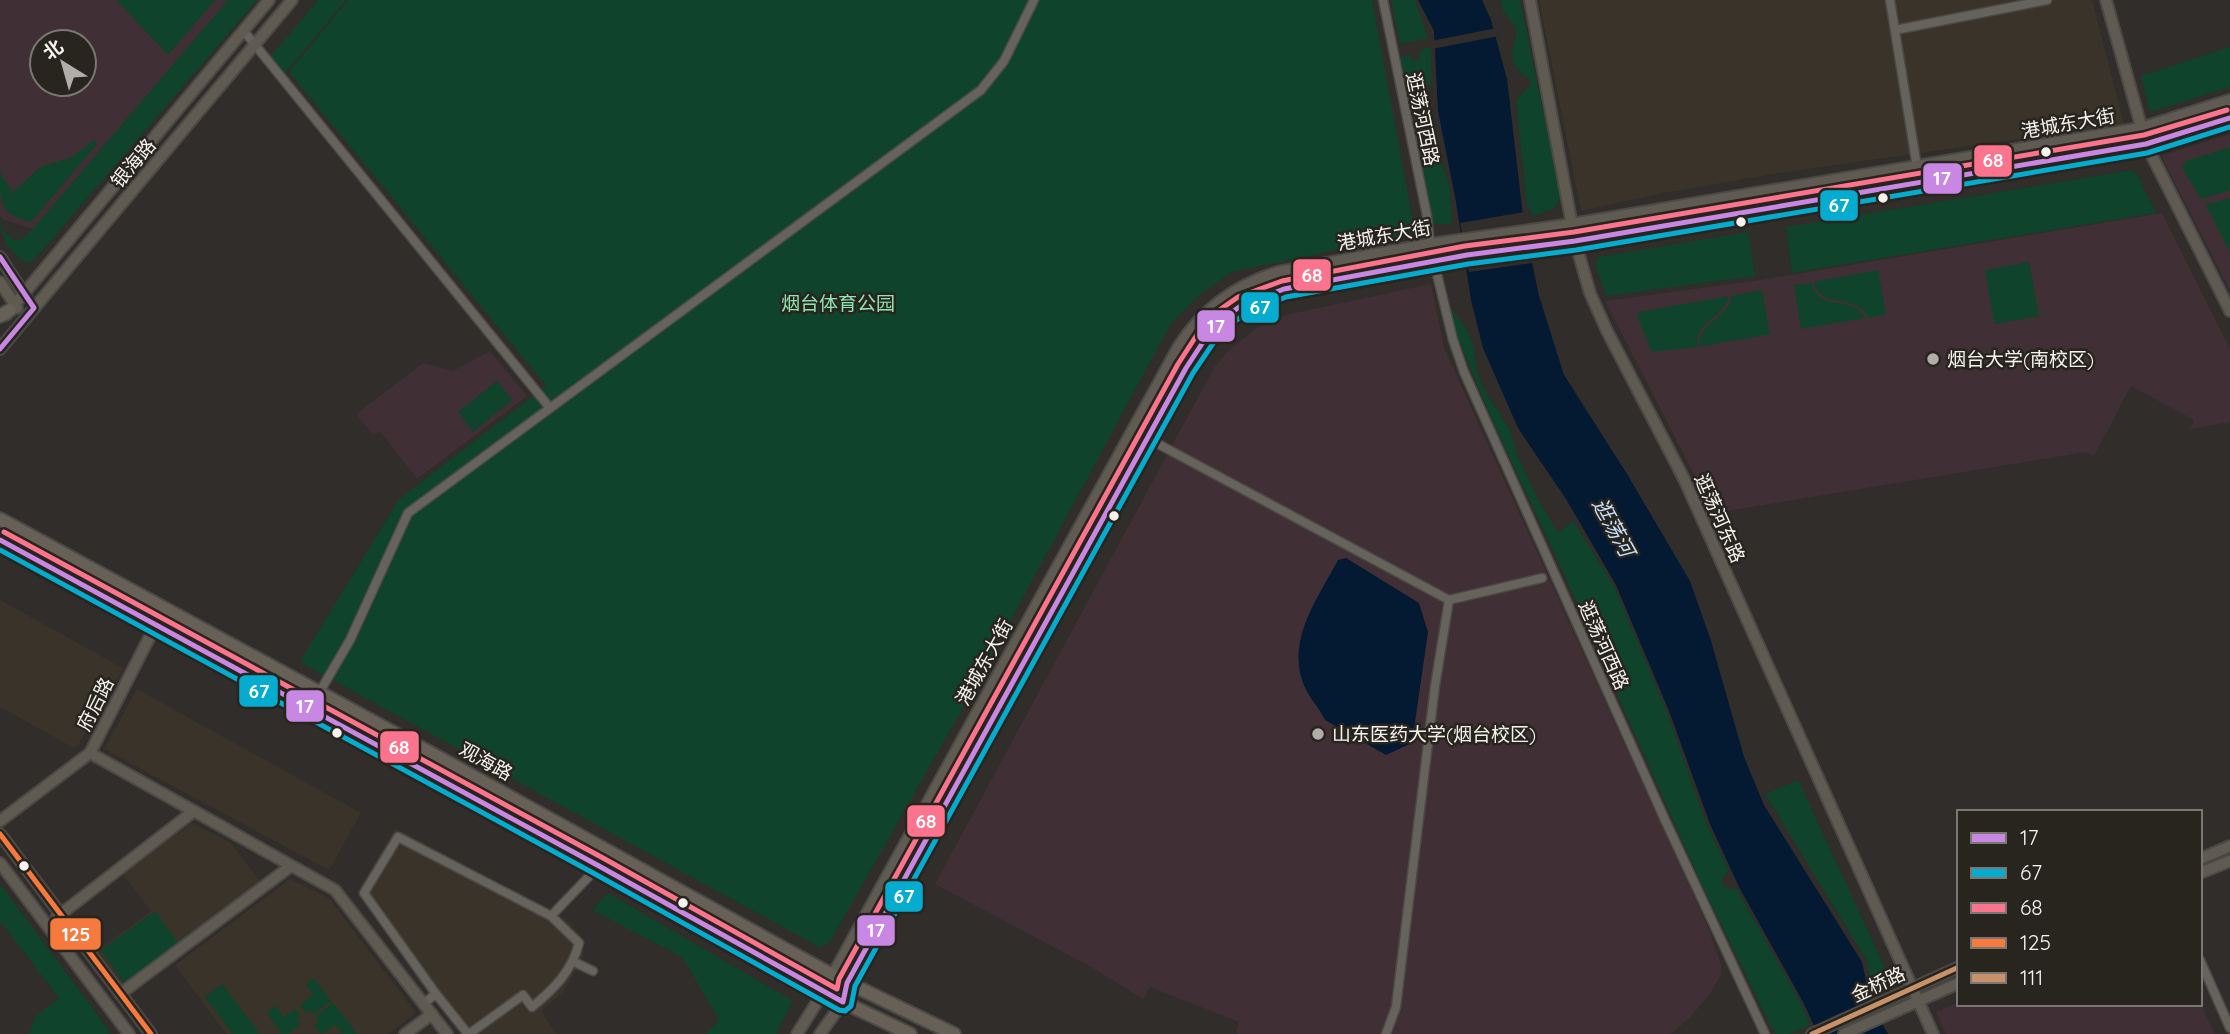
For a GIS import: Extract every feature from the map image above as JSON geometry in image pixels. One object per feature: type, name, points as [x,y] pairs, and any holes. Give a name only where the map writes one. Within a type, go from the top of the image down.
[{"type":"main road","name":"银海路","points":[[0,321],[269,0]]},
{"type":"main road","name":"银海路","points":[[0,349],[292,0]]},
{"type":"main road","name":"逛荡河东路","points":[[1530,0],[1575,241],[1590,293],[1684,479],[1933,1034]]},
{"type":"main road","points":[[2106,0],[2146,144],[2230,311]]},
{"type":"main road","name":"港城东大街","points":[[797,1034],[824,991],[1172,358],[1191,328],[1216,303],[1257,278],[1278,272],[1430,244],[1572,224],[2141,128],[2230,100]]},
{"type":"main road","name":"港城东大街","points":[[820,1034],[843,1002],[848,983],[1198,348],[1224,318],[1242,305],[1284,289],[1467,255],[1575,241],[2146,144],[2230,118]]},
{"type":"main road","points":[[1759,192],[1762,208]]},
{"type":"main road","points":[[0,257],[34,308]]},
{"type":"main road","points":[[0,282],[8,310],[25,318]]},
{"type":"main road","name":"观海路","points":[[0,519],[832,975],[954,1034]]},
{"type":"main road","name":"观海路","points":[[0,540],[843,1002],[910,1034]]},
{"type":"main road","name":"府后路","points":[[0,821],[90,753],[164,609]]},
{"type":"main road","points":[[90,753],[335,890],[446,1034]]},
{"type":"main road","points":[[49,928],[60,914],[194,811]]},
{"type":"main road","points":[[0,834],[146,1032]]},
{"type":"main road","points":[[2202,858],[2230,846]]},
{"type":"main road","points":[[2202,872],[2230,860]]},
{"type":"main road","points":[[0,863],[129,1034]]},
{"type":"main road","points":[[120,994],[291,866]]},
{"type":"main road","name":"金桥路","points":[[1814,1033],[1957,968]]},
{"type":"main road","name":"金桥路","points":[[1844,1034],[1957,984]]},
{"type":"main road","points":[[405,1034],[432,1014]]},
{"type":"street","points":[[319,693],[350,640],[408,513],[981,90],[1004,61],[1034,0]]},
{"type":"street","name":"逛荡河西路","points":[[1383,0],[1430,244]]},
{"type":"street","points":[[1890,0],[1917,167]]},
{"type":"street","points":[[1895,30],[2047,0]]},
{"type":"street","points":[[243,30],[550,408]]},
{"type":"street","name":"逛荡河西路","points":[[1434,261],[1453,340],[1464,372],[1665,820],[1765,1034]]},
{"type":"street","points":[[1147,439],[1449,600],[1542,578]]},
{"type":"street","points":[[1386,1034],[1396,1007],[1435,686],[1449,600]]},
{"type":"street","points":[[398,837],[551,916],[579,943],[574,962],[551,992],[532,1007],[523,995],[468,1034],[364,893],[398,837]]},
{"type":"street","points":[[551,916],[599,866]]},
{"type":"street","points":[[574,962],[593,971]]},
{"type":"street","points":[[2202,965],[2230,1028]]},
{"type":"street","points":[[424,1003],[436,994]]},
{"type":"shaded area","points":[[0,0],[251,0],[54,236],[2,219]]},
{"type":"shaded area","points":[[1539,0],[2092,0],[2124,124],[1773,174],[1658,194],[1581,211]]},
{"type":"shaded area","points":[[2230,134],[2230,290],[2161,156]]},
{"type":"shaded area","name":"烟台大学(南校区)","points":[[2162,213],[2230,349],[2230,422],[2190,429],[2194,420],[2131,386],[2094,456],[2086,452],[1714,513],[1605,301],[1761,280]]},
{"type":"shaded area","name":"山东医药大学(烟台校区)","points":[[1431,284],[1444,348],[1707,925],[1721,964],[1721,975],[1710,994],[1671,1034],[1239,1034],[1236,1033],[1239,1022],[1150,987],[1143,999],[1091,967],[935,884],[1214,368],[1226,353],[1255,329],[1286,315]]},
{"type":"shaded area","points":[[490,351],[527,396],[417,479],[380,431],[373,435],[356,414],[423,363],[453,371]]},
{"type":"shaded area","points":[[0,600],[123,668],[79,744],[74,748],[0,707]]},
{"type":"shaded area","points":[[137,689],[361,813],[329,870],[104,749]]},
{"type":"shaded area","points":[[191,823],[230,842],[262,884],[124,986],[97,951],[151,911],[123,874]]},
{"type":"shaded area","points":[[395,828],[536,902],[569,922],[583,939],[583,957],[565,990],[541,1011],[557,1034],[461,1034],[357,893]]},
{"type":"shaded area","points":[[290,879],[329,898],[416,1013],[388,1034],[226,1034],[175,965]]},
{"type":"shaded area","points":[[1957,1003],[1957,1006],[2202,1006],[2215,1034],[1946,1034],[1936,1012]]},
{"type":"green space","points":[[116,0],[215,0],[168,55]]},
{"type":"green space","points":[[228,0],[257,0],[35,259],[27,263],[16,256],[4,238],[0,218],[3,230],[14,240],[22,239],[32,230]]},
{"type":"green space","points":[[318,0],[346,0],[285,73],[270,57]]},
{"type":"green space","name":"烟台体育公园","points":[[348,0],[1372,0],[1415,233],[1232,272],[1203,292],[1171,323],[978,681],[831,940],[821,948],[300,662],[399,499],[546,386],[289,72]]},
{"type":"green space","points":[[1391,0],[1415,0],[1428,38],[1400,44]]},
{"type":"green space","points":[[1501,0],[1520,0],[1561,197],[1555,208],[1533,216],[1527,205],[1516,100],[1532,83],[1518,69],[1513,59],[1515,27],[1503,12]]},
{"type":"green space","points":[[2230,47],[2230,87],[2150,112],[2141,76]]},
{"type":"green space","points":[[1431,48],[1431,84],[1424,86],[1425,92],[1416,95],[1420,127],[1430,127],[1450,188],[1452,224],[1432,224],[1416,127],[1400,57],[1410,55],[1412,61],[1419,60],[1420,51]]},
{"type":"green space","points":[[94,140],[97,144],[31,222],[13,216],[4,207],[0,193],[0,173],[13,192],[40,167],[72,157]]},
{"type":"green space","points":[[2230,147],[2230,190],[2201,199],[2182,168],[2186,161]]},
{"type":"green space","points":[[2132,170],[2156,213],[1792,273],[1786,227]]},
{"type":"green space","points":[[2230,198],[2230,253],[2206,205]]},
{"type":"green space","points":[[1748,232],[1755,276],[1606,296],[1595,264],[1599,257]]},
{"type":"green space","points":[[2029,262],[2039,316],[1994,324],[1985,270]]},
{"type":"green space","points":[[1878,270],[1886,314],[1869,318],[1854,305],[1824,296],[1813,282]]},
{"type":"green space","points":[[1811,283],[1822,298],[1852,306],[1866,318],[1801,329],[1794,285]]},
{"type":"green space","points":[[1762,290],[1770,334],[1699,347],[1703,331],[1725,310],[1731,296]]},
{"type":"green space","points":[[1729,296],[1726,304],[1700,331],[1697,347],[1652,352],[1637,316],[1638,312]]},
{"type":"green space","points":[[1447,302],[1468,332],[1474,348],[1477,372],[1485,391],[1510,430],[1517,455],[1538,500],[1558,533],[1573,521],[1614,586],[1667,713],[1707,825],[1729,871],[1723,876],[1722,884],[1729,890],[1736,888],[1800,1002],[1810,1025],[1789,1034],[1777,1034],[1770,1025],[1700,881],[1559,563],[1492,420],[1458,339]]},
{"type":"green space","points":[[497,381],[512,400],[473,432],[458,412]]},
{"type":"green space","points":[[1798,780],[1891,981],[1890,985],[1872,993],[1867,961],[1765,794]]},
{"type":"green space","points":[[0,884],[108,1029],[109,1034],[29,1034],[36,1016],[59,998],[0,921]]},
{"type":"green space","points":[[608,893],[793,1001],[776,1034],[706,1034],[719,1020],[682,957],[592,910]]},
{"type":"green space","points":[[155,911],[179,944],[125,984],[101,950]]},
{"type":"green space","points":[[314,978],[331,1001],[313,1014],[310,1010],[306,1013],[300,1005],[313,994],[306,984]]},
{"type":"green space","points":[[222,984],[260,1034],[233,1034],[205,997]]},
{"type":"green space","points":[[333,1003],[356,1034],[343,1034],[335,1025],[321,1034],[314,1025],[319,1021],[315,1016]]},
{"type":"green space","points":[[275,1006],[284,1017],[296,1009],[301,1016],[297,1019],[301,1024],[288,1034],[282,1034],[267,1013]]},
{"type":"water","name":"逛荡河","points":[[1418,0],[1482,0],[1491,20],[1507,79],[1524,224],[1539,296],[1564,375],[1690,581],[1711,641],[1744,757],[1764,805],[1862,962],[1871,1004],[1888,1034],[1818,1034],[1739,887],[1710,824],[1669,711],[1616,585],[1566,499],[1518,428],[1483,348],[1471,300],[1438,111],[1434,31]]},
{"type":"water","points":[[1346,558],[1419,603],[1428,632],[1412,743],[1386,755],[1325,720],[1305,688],[1299,666],[1299,650],[1307,619],[1338,560]]},
{"type":"pier","points":[[1497,28],[1499,36],[1432,49],[1431,41]]},
{"type":"pier","points":[[1524,212],[1532,263],[1469,272],[1460,223]]},
{"type":"transit line","name":"68","points":[[4,532],[603,858],[837,989],[839,979],[1178,364],[1202,327],[1238,297],[1282,281],[1465,246],[1574,232],[2144,135],[2227,110]]},
{"type":"transit line","name":"17","points":[[0,540],[843,1002],[847,983],[1186,368],[1209,333],[1242,305],[1284,289],[1467,255],[1575,241],[2146,144],[2230,118]]},
{"type":"transit line","name":"67","points":[[0,550],[845,1011],[851,1006],[855,986],[1193,373],[1216,339],[1246,313],[1286,297],[1468,264],[1576,250],[2147,153],[2230,127]]},
{"type":"transit line","name":"17","points":[[0,257],[34,308],[0,349]]},
{"type":"transit line","name":"125","points":[[0,834],[151,1034]]},
{"type":"transit line","name":"111","points":[[1812,1034],[1957,968]]},
{"type":"place","name":"烟台大学(南校区)","points":[[1933,359]]},
{"type":"place","name":"山东医药大学(烟台校区)","points":[[1318,734]]}]
